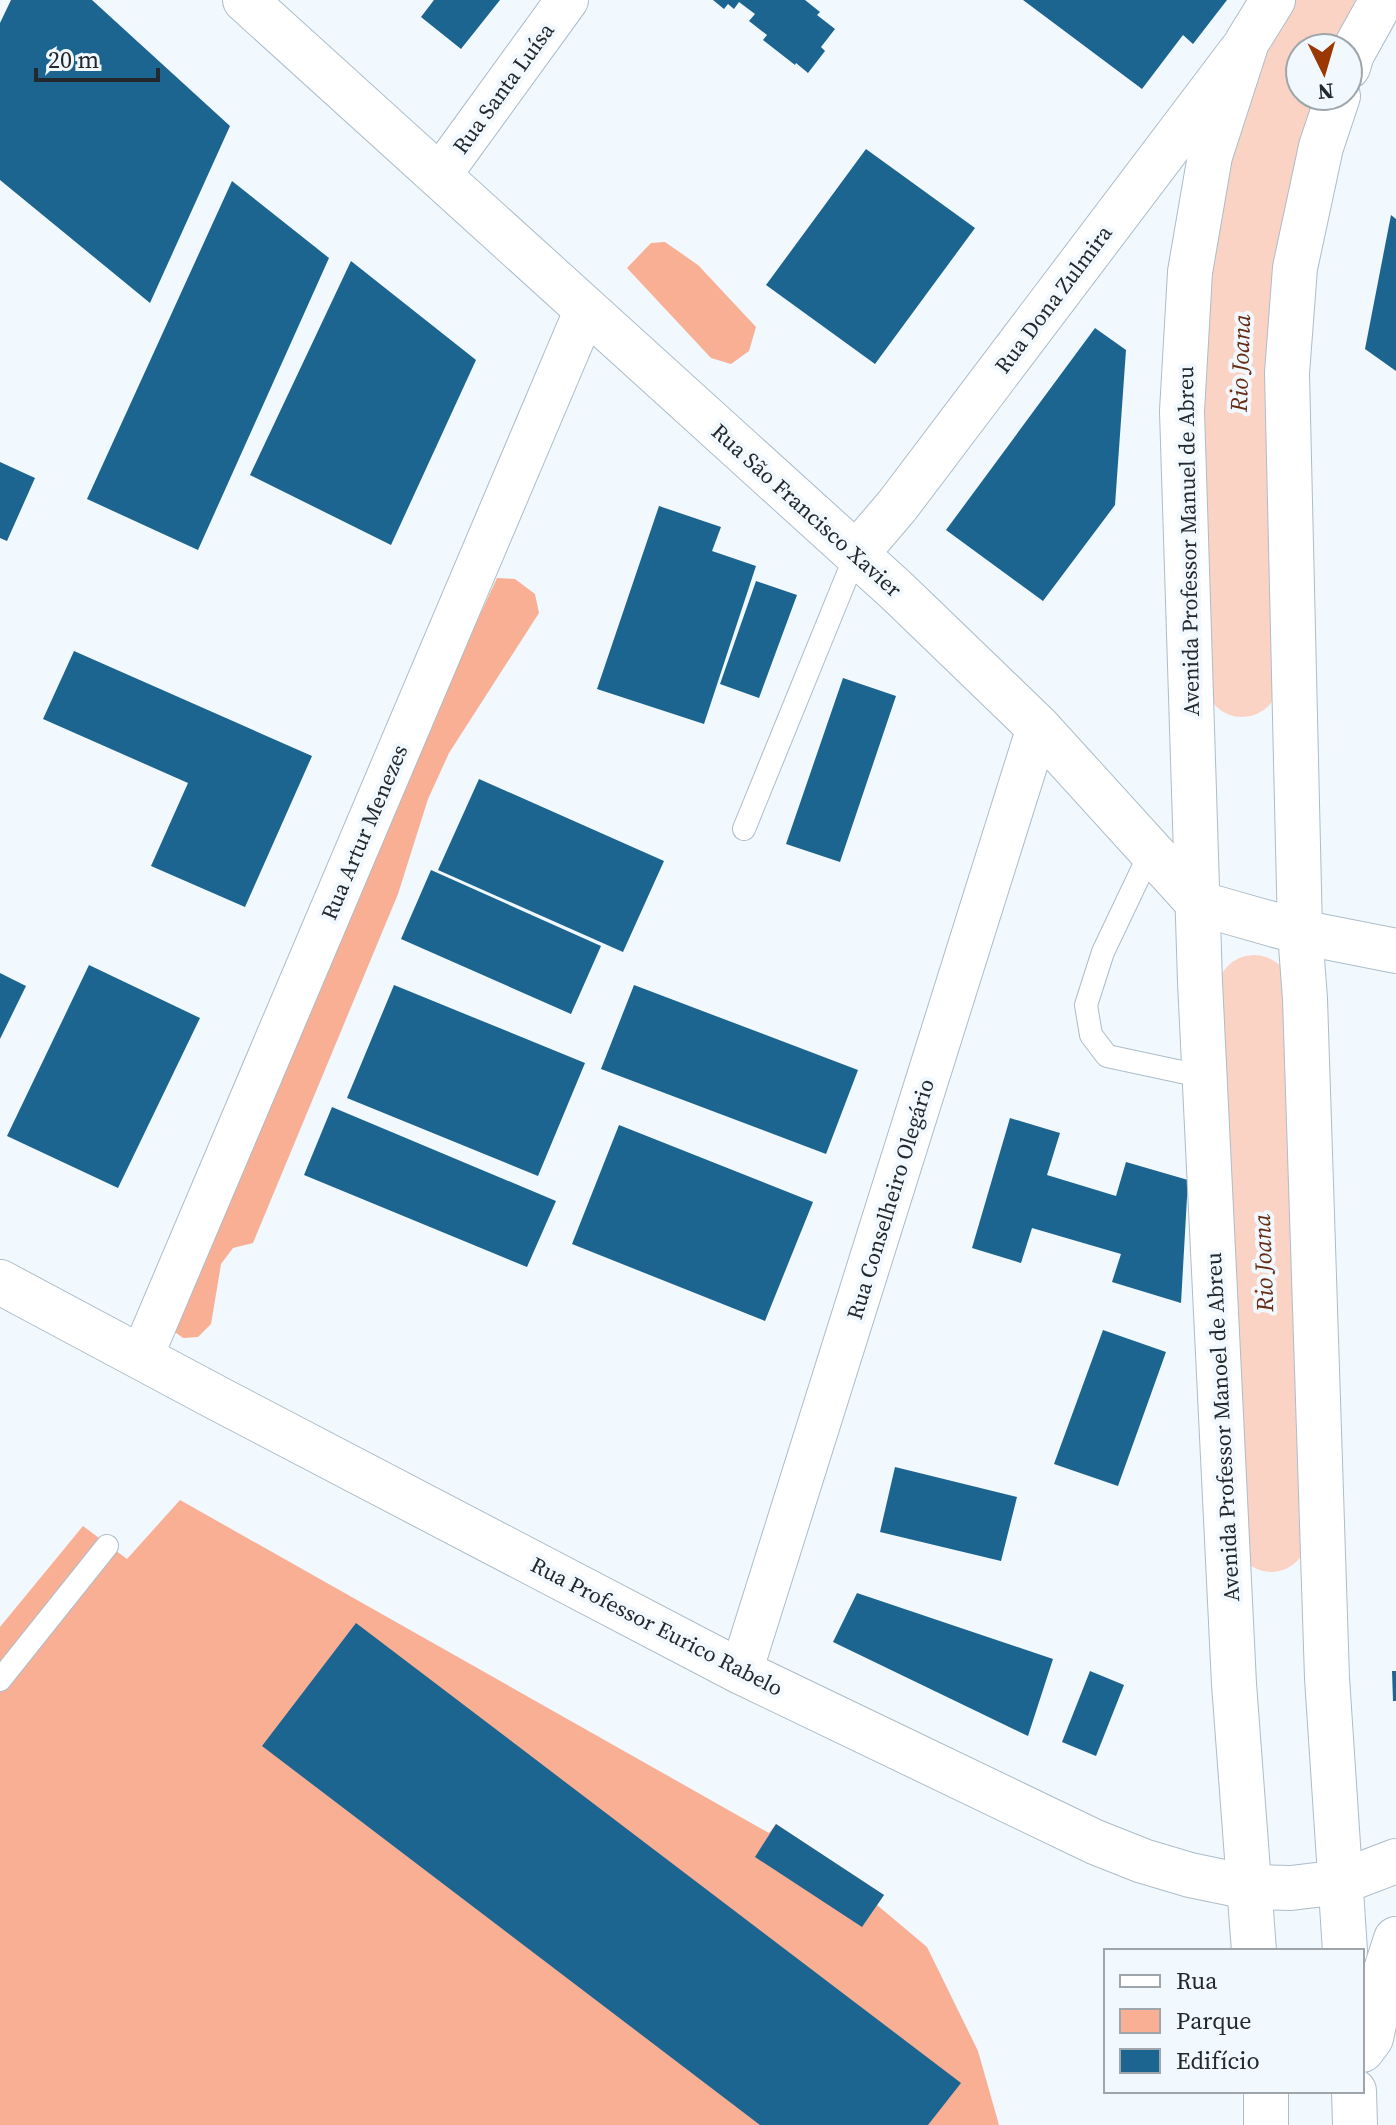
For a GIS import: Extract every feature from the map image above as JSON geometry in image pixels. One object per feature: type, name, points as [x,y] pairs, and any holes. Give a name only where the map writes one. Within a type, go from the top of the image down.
[{"type":"main road","name":"Rua São Francisco Xavier","points":[[245,0],[856,554],[1038,727],[1198,903]]},
{"type":"main road","points":[[1247,42],[1273,0]]},
{"type":"main road","points":[[1364,32],[1382,0]]},
{"type":"main road","name":"Rua Dona Zulmira","points":[[856,554],[897,506],[1247,42]]},
{"type":"main road","name":"Avenida Professor Manuel de Abreu","points":[[1198,903],[1182,411],[1190,272],[1210,156],[1247,42]]},
{"type":"main road","points":[[1333,112],[1321,147],[1295,268],[1287,373],[1300,932],[1327,1678],[1345,1949]]},
{"type":"main road","points":[[1198,903],[1300,932],[1396,951]]},
{"type":"main road","name":"Avenida Professor Manoel de Abreu","points":[[1198,903],[1234,1684],[1254,1949]]},
{"type":"main road","name":"Rua Professor Eurico Rabelo","points":[[0,1282],[741,1672],[1095,1842],[1190,1875],[1248,1887],[1291,1888],[1341,1882],[1396,1861]]},
{"type":"main road","points":[[1364,2047],[1371,2038],[1396,1939]]},
{"type":"main road","points":[[1266,2093],[1266,2125]]},
{"type":"main road","points":[[1354,2093],[1355,2125]]},
{"type":"street","name":"Rua Santa Luísa","points":[[440,175],[567,0]]},
{"type":"street","name":"Rua Artur Menezes","points":[[142,1356],[586,309]]},
{"type":"street","name":"Rua Conselheiro Olegário","points":[[741,1672],[1038,727]]},
{"type":"lane","points":[[744,829],[856,554]]},
{"type":"lane","points":[[1151,851],[1103,952],[1086,1005],[1091,1035],[1107,1056],[1205,1077]]},
{"type":"lane","points":[[0,1680],[107,1546]]},
{"type":"green space","points":[[665,242],[698,265],[756,327],[749,351],[731,364],[711,358],[627,268],[651,243]]},
{"type":"green space","points":[[497,578],[515,579],[535,594],[539,613],[449,753],[428,799],[398,894],[253,1243],[233,1248],[221,1264],[211,1324],[198,1337],[183,1338],[164,1324],[160,1308]]},
{"type":"green space","points":[[180,1500],[769,1833],[776,1824],[884,1895],[877,1905],[927,1947],[978,2051],[999,2125],[0,2125],[0,1627],[83,1526],[127,1559]]},
{"type":"building","points":[[11,0],[92,0],[230,126],[150,303],[0,180],[0,23]]},
{"type":"building","points":[[434,0],[500,0],[461,49],[421,17]]},
{"type":"building","points":[[713,0],[805,0],[820,12],[817,15],[835,29],[821,47],[825,51],[808,73],[763,40],[767,35],[749,21],[755,14],[739,2],[734,9],[728,4],[724,9]]},
{"type":"building","points":[[1023,0],[1227,0],[1193,44],[1183,35],[1142,89]]},
{"type":"building","points":[[866,149],[975,228],[875,364],[766,285]]},
{"type":"building","points":[[232,181],[329,258],[198,550],[87,499]]},
{"type":"building","points":[[1391,215],[1396,219],[1396,371],[1365,349]]},
{"type":"building","points":[[351,261],[476,360],[391,545],[250,475]]},
{"type":"building","points":[[1095,328],[1126,350],[1115,505],[1043,601],[946,530]]},
{"type":"building","points":[[0,462],[35,478],[7,541],[0,538]]},
{"type":"building","points":[[659,506],[721,527],[712,551],[756,566],[704,724],[597,689]]},
{"type":"building","points":[[756,581],[797,595],[759,698],[720,684]]},
{"type":"building","points":[[74,651],[312,756],[245,907],[151,866],[188,783],[43,719]]},
{"type":"building","points":[[843,678],[896,696],[840,862],[786,844]]},
{"type":"building","points":[[479,779],[664,861],[623,952],[438,870]]},
{"type":"building","points":[[431,870],[601,946],[571,1014],[401,939]]},
{"type":"building","points":[[89,965],[200,1018],[118,1188],[7,1136]]},
{"type":"building","points":[[0,973],[26,986],[0,1039]]},
{"type":"building","points":[[394,985],[585,1063],[538,1176],[347,1098]]},
{"type":"building","points":[[634,985],[858,1070],[826,1154],[601,1069]]},
{"type":"building","points":[[332,1107],[556,1201],[527,1267],[304,1175]]},
{"type":"building","points":[[1010,1118],[1060,1133],[1047,1175],[1116,1196],[1126,1162],[1188,1180],[1181,1303],[1112,1282],[1121,1254],[1032,1228],[1021,1263],[972,1248]]},
{"type":"building","points":[[619,1125],[813,1202],[765,1321],[572,1244]]},
{"type":"building","points":[[1103,1330],[1166,1352],[1118,1486],[1054,1464]]},
{"type":"building","points":[[895,1467],[1017,1497],[1001,1561],[880,1532]]},
{"type":"building","points":[[857,1593],[1053,1659],[1028,1736],[833,1642]]},
{"type":"building","points":[[356,1623],[961,2083],[928,2125],[760,2125],[262,1746]]},
{"type":"building","points":[[1090,1671],[1124,1685],[1096,1756],[1062,1742]]},
{"type":"building","points":[[1392,1671],[1396,1671],[1396,1701],[1393,1701]]},
{"type":"building","points":[[776,1824],[884,1895],[862,1927],[755,1857]]},
{"type":"waterway","name":"Rio Joana","points":[[1311,32],[1326,0]]},
{"type":"waterway","name":"Rio Joana","points":[[1242,680],[1236,370],[1244,269],[1271,121],[1284,92]]},
{"type":"waterway","name":"Rio Joana","points":[[1254,992],[1271,1535]]}]
